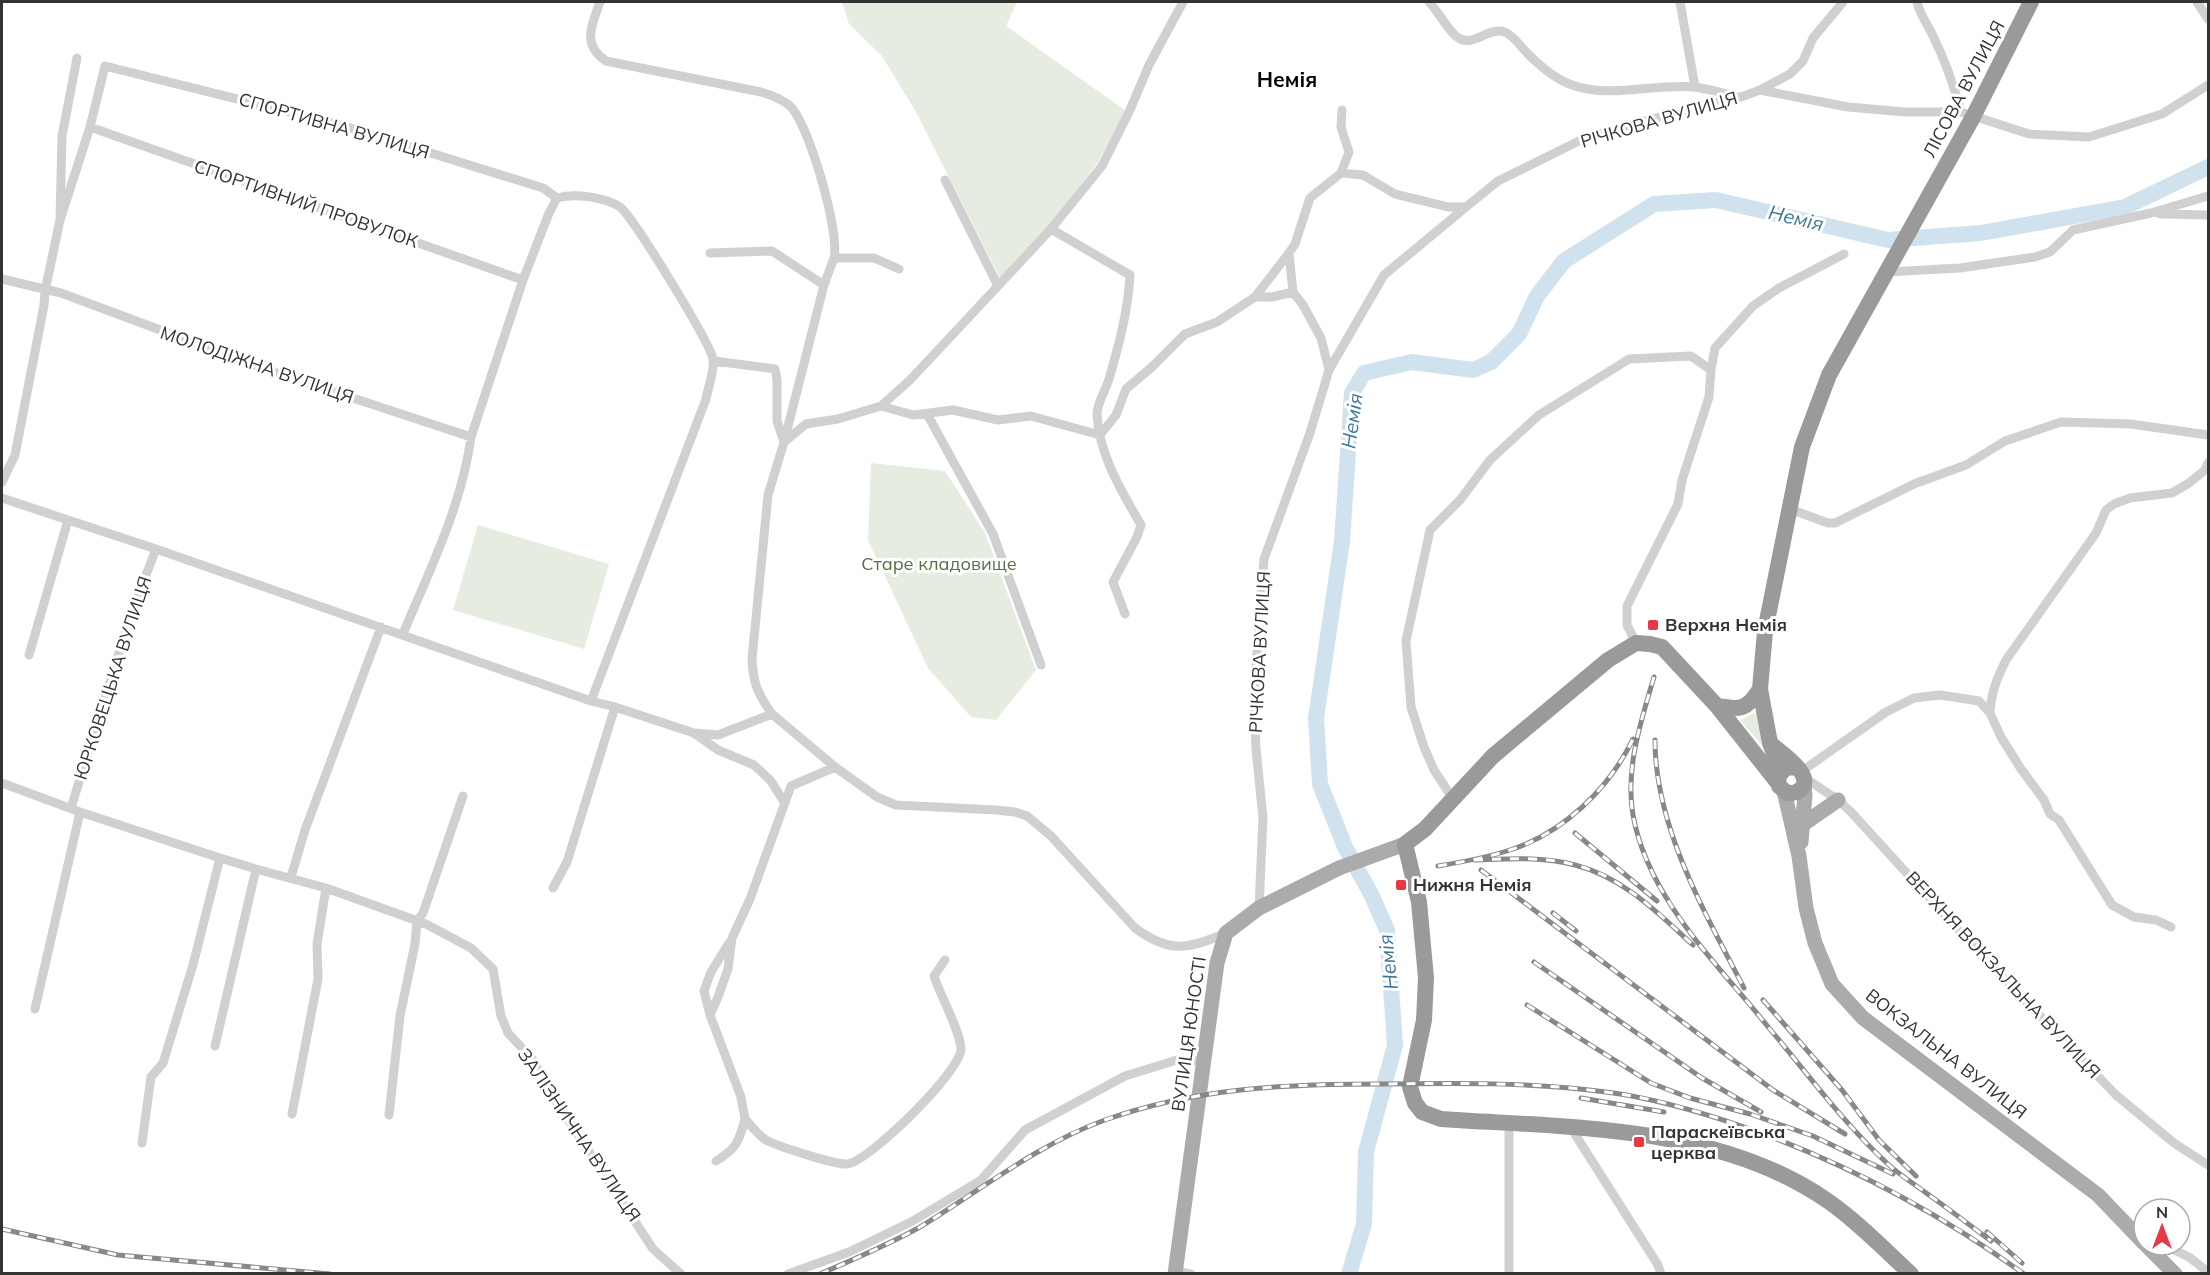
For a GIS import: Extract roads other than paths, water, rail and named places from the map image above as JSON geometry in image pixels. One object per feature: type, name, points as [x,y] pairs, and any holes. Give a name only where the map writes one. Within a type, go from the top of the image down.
[{"type":"highway","name":"ЛІСОВА ВУЛИЦЯ","points":[[1791,775],[1770,743],[1760,689],[1765,631],[1802,447],[1829,375],[1930,194],[1967,115],[2031,2]]},
{"type":"highway","name":"ВОКЗАЛЬНА ВУЛИЦЯ","points":[[1636,644],[1662,647],[1717,706],[1753,752],[1791,775]]},
{"type":"highway","points":[[1636,644],[1608,660],[1524,729],[1493,756],[1425,829],[1405,844],[1419,902],[1426,978],[1424,1020],[1411,1079],[1411,1095],[1422,1112],[1441,1119],[1570,1126],[1671,1139],[1723,1152],[1770,1169],[1828,1201],[1911,1274]]},
{"type":"highway","points":[[1717,706],[1737,709],[1746,706],[1760,689]]},
{"type":"main road","name":"ВОКЗАЛЬНА ВУЛИЦЯ","points":[[1791,775],[1805,795],[1799,856]]},
{"type":"main road","name":"ВОКЗАЛЬНА ВУЛИЦЯ","points":[[1791,775],[1806,908],[1815,942],[1832,984],[1863,1018],[2098,1195],[2132,1230]]},
{"type":"main road","points":[[1802,825],[1838,800]]},
{"type":"main road","points":[[1226,933],[1259,908],[1339,868],[1405,844]]},
{"type":"main road","name":"ВУЛИЦЯ ЮНОСТІ","points":[[1175,1272],[1197,1123],[1216,963],[1226,933]]},
{"type":"main road","name":"ВОКЗАЛЬНА ВУЛИЦЯ","points":[[2159,1257],[2175,1274]]},
{"type":"street","points":[[600,2],[592,23],[591,43],[595,53],[606,61],[761,92],[774,96],[790,106],[801,122],[830,210],[836,249],[824,285],[784,442],[768,495],[752,659],[753,678],[759,695],[772,714],[835,767],[877,797],[896,805],[996,810],[1016,812],[1027,816],[1051,836],[1135,927],[1151,939],[1171,947],[1203,943],[1226,933]]},
{"type":"street","points":[[784,442],[806,424],[838,419],[881,406],[910,380],[1051,229],[1102,166],[1149,65],[1183,2]]},
{"type":"street","points":[[1429,2],[1459,39],[1468,40],[1494,31],[1502,31],[1510,35],[1557,79],[1588,90],[1695,87],[1741,97]]},
{"type":"street","points":[[1680,2],[1695,87]]},
{"type":"street","name":"РІЧКОВА ВУЛИЦЯ","points":[[1259,908],[1263,818],[1256,749],[1254,692],[1264,559],[1310,433],[1329,370],[1384,275],[1498,181],[1587,137],[1741,97],[1790,74],[1803,61],[1814,38],[1843,2]]},
{"type":"street","points":[[1917,2],[1919,14],[1933,34],[1967,115]]},
{"type":"street","points":[[2198,2],[2208,19]]},
{"type":"street","points":[[60,220],[62,136],[77,58]]},
{"type":"street","name":"СПОРТИВНА ВУЛИЦЯ","points":[[90,127],[105,66],[341,125],[543,188],[558,198],[568,195],[598,199],[621,207],[650,249],[707,343],[714,361]]},
{"type":"street","name":"РІЧКОВА ВУЛИЦЯ","points":[[1760,90],[1848,107],[1967,115],[2029,134],[2089,137],[2162,114],[2208,85]]},
{"type":"street","points":[[1100,435],[1116,415],[1126,389],[1152,368],[1185,334],[1216,322],[1255,297],[1295,244],[1310,198],[1341,173],[1349,152],[1341,127],[1341,110]]},
{"type":"street","points":[[2,482],[15,455],[60,220],[90,127]]},
{"type":"street","name":"СПОРТИВНИЙ ПРОВУЛОК","points":[[90,127],[523,280]]},
{"type":"street","points":[[1341,173],[1363,175],[1395,194],[1449,207],[1466,207]]},
{"type":"street","points":[[945,180],[998,286]]},
{"type":"street","points":[[1887,272],[1960,268],[2035,257],[2050,252],[2073,230],[2151,213],[2208,196]]},
{"type":"street","points":[[404,634],[458,495],[467,464],[471,437],[523,280],[549,213],[558,198]]},
{"type":"street","points":[[2151,213],[2208,215]]},
{"type":"street","points":[[1051,229],[1130,275],[1128,303],[1118,347],[1096,411],[1103,450],[1119,486],[1141,525],[1113,582],[1125,614]]},
{"type":"street","points":[[710,253],[772,251],[824,285]]},
{"type":"street","points":[[1255,297],[1272,297],[1293,292],[1289,252]]},
{"type":"street","points":[[1636,644],[1627,625],[1627,606],[1678,504],[1682,480],[1709,397],[1715,348],[1753,306],[1779,288],[1844,254]]},
{"type":"street","points":[[834,258],[874,258],[899,269]]},
{"type":"street","name":"МОЛОДІЖНА ВУЛИЦЯ","points":[[2,279],[61,293],[265,369],[471,437]]},
{"type":"street","name":"РІЧКОВА ВУЛИЦЯ","points":[[1293,292],[1322,338],[1329,370]]},
{"type":"street","points":[[1453,799],[1434,770],[1411,707],[1406,641],[1430,530],[1460,500],[1490,460],[1539,415],[1629,359],[1691,356],[1711,370]]},
{"type":"street","points":[[591,701],[706,399],[714,361],[775,369],[777,421],[784,442]]},
{"type":"street","points":[[881,406],[913,415],[953,410],[998,420],[1031,416],[1100,435]]},
{"type":"street","points":[[927,414],[993,534],[1041,665]]},
{"type":"street","points":[[1790,509],[1828,523],[1835,523],[1914,484],[1966,465],[2005,441],[2061,422],[2131,424],[2208,435]]},
{"type":"street","points":[[1990,713],[1995,683],[2006,660],[2096,533],[2106,510],[2130,498],[2172,493],[2205,470],[2208,463]]},
{"type":"street","points":[[2,498],[404,634],[591,701],[694,733],[718,735],[772,714]]},
{"type":"street","points":[[29,655],[68,520]]},
{"type":"street","name":"ЮРКОВЕЦЬКА ВУЛИЦЯ","points":[[76,810],[131,614],[156,549]]},
{"type":"street","points":[[291,877],[305,830],[381,627]]},
{"type":"street","points":[[1791,775],[1886,712],[1914,698],[1940,695],[1979,701],[1990,713],[2021,769],[2044,800],[2049,813],[2059,820],[2112,905],[2134,917],[2156,921],[2171,927]]},
{"type":"street","points":[[553,888],[567,862],[615,707]]},
{"type":"street","points":[[694,733],[718,750],[754,765],[771,781],[784,802]]},
{"type":"street","points":[[716,1161],[732,1152],[740,1137],[745,1119],[741,1097],[710,1014],[704,991],[711,972],[732,938],[750,899],[791,786],[835,767]]},
{"type":"street","name":"ВЕРХНЯ ВОКЗАЛЬНА ВУЛИЦЯ","points":[[1791,775],[1838,800],[1852,813],[1972,945],[2116,1095],[2174,1143],[2208,1165]]},
{"type":"street","name":"ЗАЛІЗНИЧНА ВУЛИЦЯ","points":[[2,783],[220,858],[326,888],[417,921],[471,948],[493,969],[501,1016],[508,1033],[534,1061],[548,1089],[653,1249],[681,1274]]},
{"type":"street","points":[[389,1115],[400,1016],[415,944],[417,921],[423,913],[463,796]]},
{"type":"street","points":[[35,1009],[76,810]]},
{"type":"street","points":[[142,1143],[151,1077],[163,1063],[193,965],[220,858]]},
{"type":"street","points":[[215,1046],[256,869]]},
{"type":"street","points":[[291,1114],[318,979],[317,944],[326,888]]},
{"type":"street","points":[[710,1014],[728,969],[732,938]]},
{"type":"street","points":[[745,1119],[766,1140],[827,1162],[848,1164],[865,1156],[924,1101],[947,1077],[958,1060],[961,1051],[959,1039],[934,976],[945,960]]},
{"type":"street","points":[[788,1274],[849,1252],[911,1222],[981,1180],[1025,1130],[1125,1076],[1177,1060],[1203,1060]]},
{"type":"street","points":[[1509,1122],[1509,1274]]},
{"type":"street","points":[[1570,1126],[1658,1265],[1661,1274]]},
{"type":"street","points":[[2189,1257],[2208,1272]]},
{"type":"street","name":"ВУЛИЦЯ ЮНОСТІ","points":[[1175,1272],[1191,1274]]},
{"type":"waterway","name":"Немія","points":[[1349,1274],[1364,1224],[1366,1152],[1395,1045],[1387,930],[1371,894],[1345,847],[1320,784],[1316,718],[1342,541],[1352,393],[1364,373],[1412,362],[1473,370],[1491,362],[1519,334],[1537,296],[1564,261],[1654,204],[1716,200],[1888,240],[1981,233],[2125,207],[2208,167]]},
{"type":"railway","points":[[1654,677],[1636,745],[1631,798],[1641,846],[1653,875],[1669,902],[1708,955],[1857,1133],[1894,1169],[1991,1241]]},
{"type":"railway","points":[[1438,866],[1501,853],[1548,833],[1566,821],[1598,792],[1633,739]]},
{"type":"railway","points":[[1655,740],[1657,773],[1663,805],[1673,837],[1699,900],[1744,988]]},
{"type":"railway","points":[[1575,833],[1657,901]]},
{"type":"railway","points":[[1474,860],[1550,860],[1592,871],[1609,878],[1639,897],[1693,945]]},
{"type":"railway","points":[[1481,870],[1773,1090],[1845,1134]]},
{"type":"railway","points":[[1553,913],[1576,931]]},
{"type":"railway","points":[[1534,962],[1702,1078],[1761,1112]]},
{"type":"railway","points":[[1763,1000],[1842,1090],[1879,1140],[1916,1176]]},
{"type":"railway","points":[[1527,1005],[1651,1083],[1690,1098],[1750,1114],[1813,1136],[1893,1174]]},
{"type":"railway","points":[[820,1274],[920,1227],[1056,1142],[1105,1120],[1139,1109],[1207,1095],[1275,1087],[1436,1083],[1521,1085],[1606,1092],[1661,1102],[1715,1117],[1787,1143],[1858,1174],[1926,1210],[2024,1274]]},
{"type":"railway","points":[[1581,1098],[1664,1112]]},
{"type":"railway","points":[[2,1229],[118,1255],[330,1274]]},
{"type":"railway","points":[[1987,1232],[2022,1263]]},
{"type":"place","name":"Верхня Немія","points":[[1653,625]]},
{"type":"place","name":"Нижня Немія","points":[[1401,885]]},
{"type":"place","name":"Параскеївська церква","points":[[1639,1142]]},
{"type":"district","name":"Немія","points":[[1287,80]]},
{"type":"park label","name":"Старе кладовище","points":[[939,564]]}]
